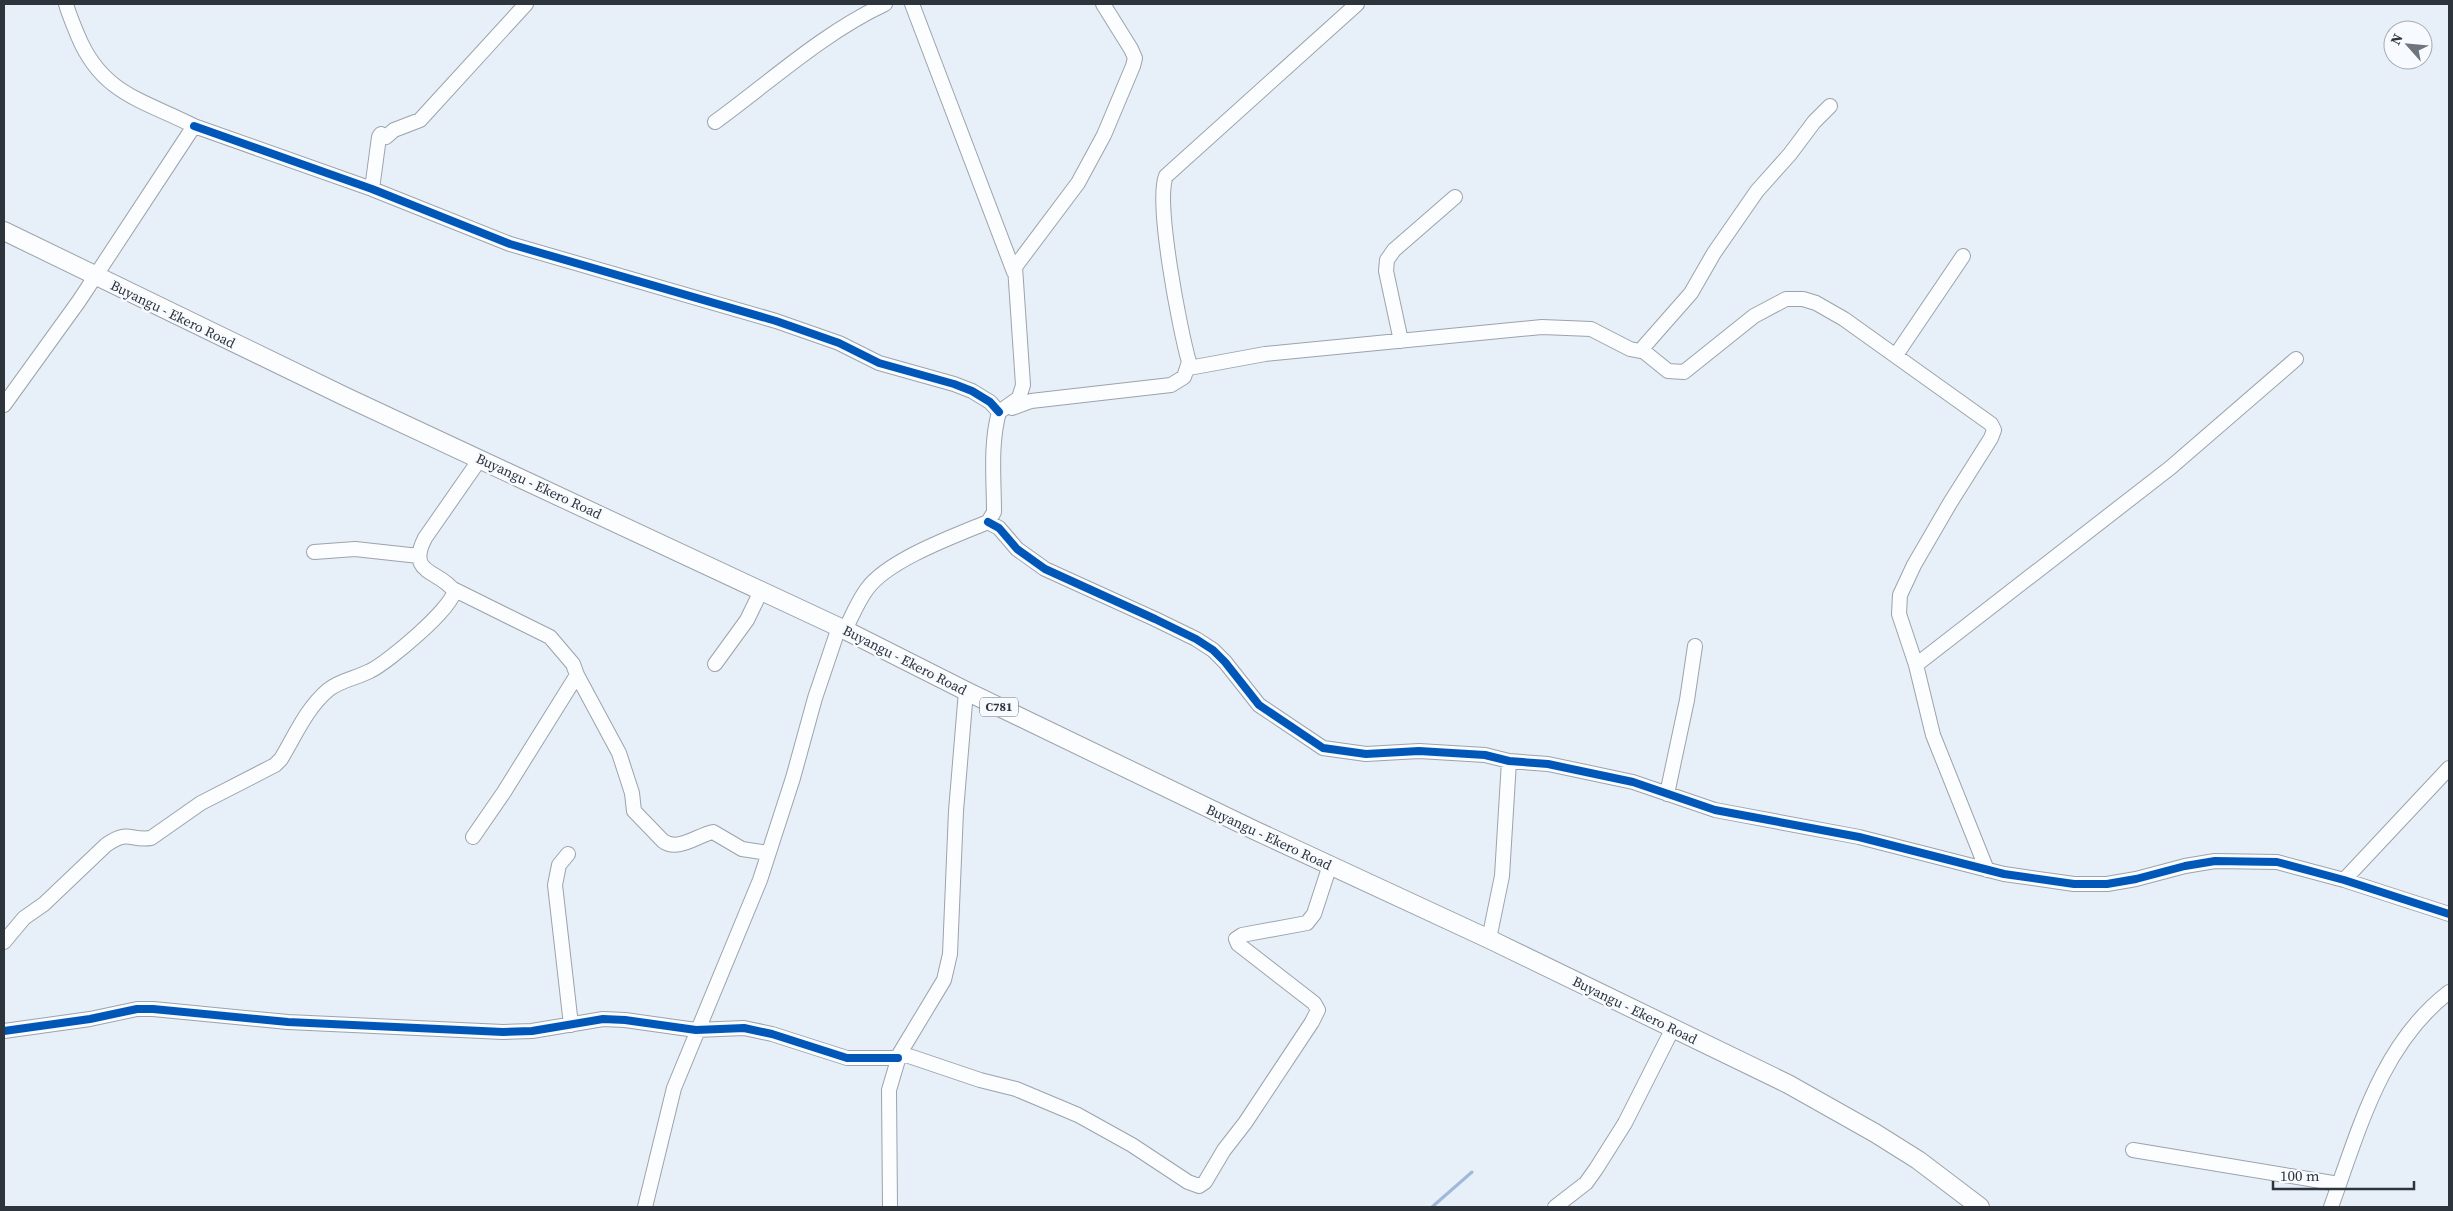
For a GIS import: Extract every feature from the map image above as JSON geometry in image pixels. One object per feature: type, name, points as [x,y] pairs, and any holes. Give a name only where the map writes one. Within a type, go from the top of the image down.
[{"type":"main road","name":"Buyangu - Ekero Road","points":[[4,231],[194,325],[842,628],[966,691],[1489,939],[1788,1084],[1867,1128],[1918,1160],[1980,1207]]},
{"type":"street","points":[[66,4],[87,57],[100,75],[132,97],[194,126],[372,189],[510,244],[776,321],[840,343],[879,363],[954,384],[972,391],[990,402],[999,412]]},
{"type":"street","points":[[372,189],[379,136],[381,134],[386,137],[394,130],[420,120],[526,4]]},
{"type":"street","points":[[714,122],[833,33],[865,13],[884,4]]},
{"type":"street","points":[[645,1207],[674,1088],[696,1030],[760,880],[791,786],[815,698],[842,628],[867,589],[880,576],[904,560],[988,522],[994,512],[994,442],[999,412],[1016,401],[1023,391],[1014,272],[912,4]]},
{"type":"street","points":[[1014,272],[1018,263],[1078,183],[1104,135],[1133,66],[1134,58],[1131,49],[1103,4]]},
{"type":"street","points":[[999,412],[1030,402],[1171,385],[1184,376],[1188,368],[1166,230],[1162,188],[1166,176],[1357,4]]},
{"type":"street","points":[[1642,350],[1691,293],[1714,253],[1757,191],[1790,154],[1814,122],[1830,106]]},
{"type":"street","points":[[4,405],[80,301],[94,275],[194,126]]},
{"type":"street","points":[[1401,341],[1387,279],[1387,260],[1394,250],[1455,197]]},
{"type":"street","points":[[1896,355],[1963,256]]},
{"type":"street","points":[[1188,368],[1265,354],[1500,330],[1571,327],[1594,330],[1630,349],[1642,350],[1668,371],[1684,372],[1754,316],[1786,299],[1796,298],[1816,303],[1828,309],[1982,416],[1991,424],[1994,430],[1985,450],[1914,565],[1900,595],[1899,614],[1916,666],[1933,734],[1987,870]]},
{"type":"street","points":[[1916,666],[2170,468],[2296,359]]},
{"type":"street","points":[[480,459],[425,538],[419,556],[420,562],[428,573],[453,589],[550,637],[573,664],[619,753],[632,793],[634,812],[663,841],[669,844],[685,843],[713,832],[742,849],[768,852]]},
{"type":"street","points":[[988,522],[999,528],[1017,548],[1045,569],[1155,618],[1213,650],[1259,705],[1323,748],[1366,754],[1419,751],[1485,755],[1509,761],[1548,764],[1633,782],[1715,810],[1859,837],[1987,870],[2091,886],[2136,879],[2185,866],[2215,861],[2262,860],[2292,865],[2344,880],[2449,914]]},
{"type":"street","points":[[314,552],[361,549],[419,556]]},
{"type":"street","points":[[4,942],[24,918],[44,904],[106,845],[116,838],[124,835],[151,838],[201,803],[278,763],[313,705],[330,688],[370,672],[393,657],[448,604],[454,594],[453,589]]},
{"type":"street","points":[[715,664],[747,620],[761,591]]},
{"type":"street","points":[[1667,794],[1687,700],[1695,646]]},
{"type":"street","points":[[473,836],[504,792],[577,675]]},
{"type":"street","points":[[890,1207],[890,1090],[899,1056],[944,980],[950,954],[955,829],[966,691]]},
{"type":"street","points":[[1489,939],[1502,876],[1509,761]]},
{"type":"street","points":[[2344,880],[2449,768]]},
{"type":"street","points":[[568,854],[559,865],[555,884],[570,1025]]},
{"type":"street","points":[[4,1031],[145,1009],[288,1022],[468,1031],[532,1031],[610,1019],[648,1022],[696,1030],[744,1028],[772,1034],[847,1058],[899,1056],[1016,1089],[1078,1114],[1132,1145],[1188,1182],[1199,1186],[1205,1182],[1224,1150],[1245,1124],[1318,1010],[1314,1003],[1236,940],[1242,935],[1307,924],[1314,914],[1330,865]]},
{"type":"street","points":[[2331,1207],[2376,1088],[2392,1056],[2414,1024],[2449,992]]},
{"type":"street","points":[[1562,1205],[1586,1183],[1625,1123],[1672,1028]]},
{"type":"street","points":[[2133,1150],[2339,1184]]},
{"type":"waterway","points":[[1432,1207],[1472,1172]]},
{"type":"cycle path","points":[[194,126],[372,189],[510,244],[776,321],[839,343],[879,363],[954,384],[972,391],[990,402],[999,412]]},
{"type":"cycle path","points":[[988,522],[999,528],[1017,549],[1045,569],[1155,619],[1196,639],[1213,650],[1225,662],[1259,705],[1323,748],[1366,754],[1419,751],[1485,755],[1509,761],[1548,764],[1633,782],[1715,810],[1859,837],[2004,874],[2074,884],[2107,884],[2215,861],[2277,862],[2344,880],[2449,914]]},
{"type":"cycle path","points":[[4,1031],[90,1019],[137,1009],[288,1022],[503,1032],[532,1031],[603,1019],[625,1020],[696,1030],[744,1028],[772,1034],[847,1058],[898,1058]]}]
